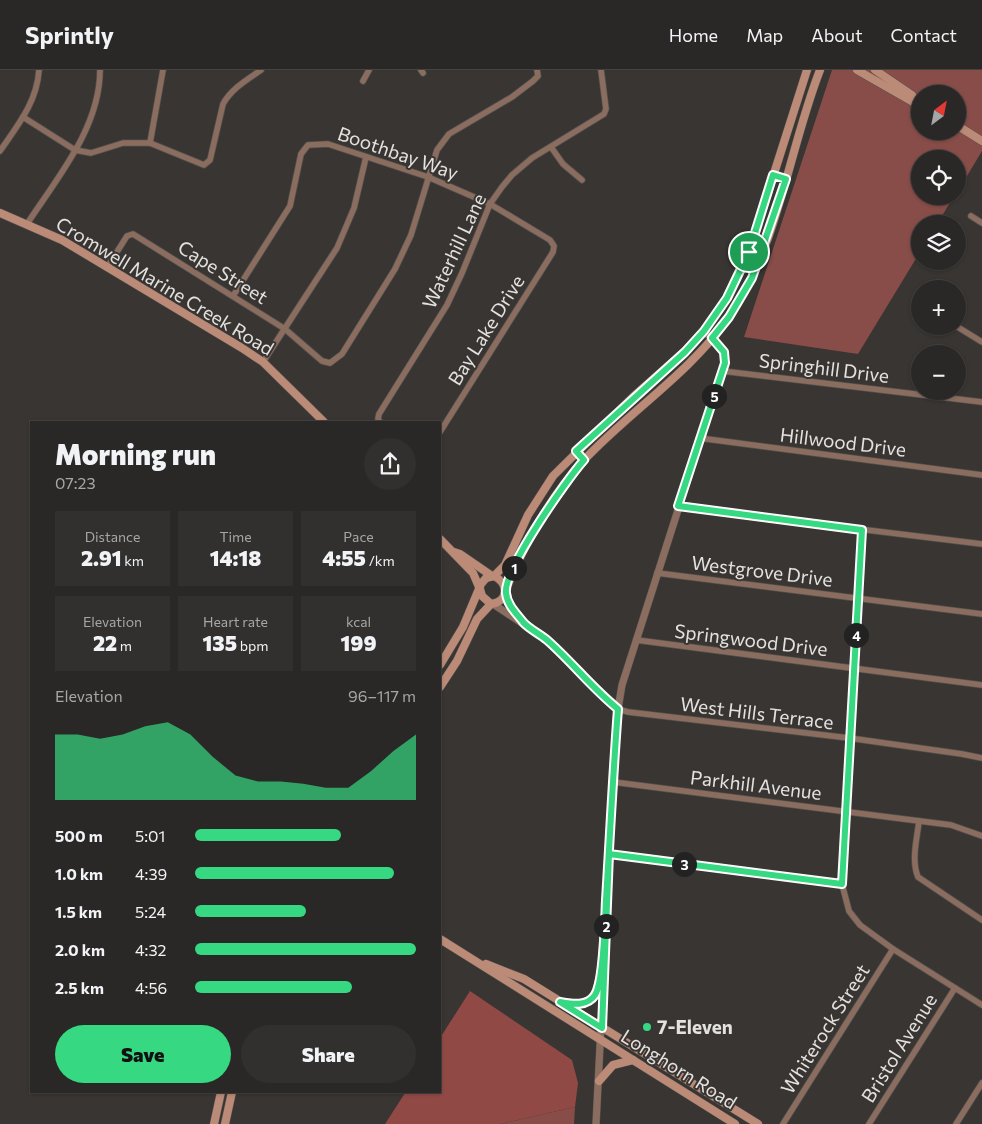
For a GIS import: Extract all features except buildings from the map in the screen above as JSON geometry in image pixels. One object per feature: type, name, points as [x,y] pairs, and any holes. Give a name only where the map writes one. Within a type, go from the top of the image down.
[{"type":"main road","points":[[441,663],[464,627],[484,579],[493,576],[509,560],[520,530],[536,500],[553,476],[576,451],[685,352],[704,331],[727,298],[749,252],[807,70]]},
{"type":"main road","points":[[441,685],[457,661],[477,618],[492,604],[500,601],[506,591],[518,559],[563,486],[584,460],[662,389],[712,338],[729,317],[752,278],[786,179],[819,73],[824,70]]},
{"type":"main road","points":[[857,70],[911,101]]},
{"type":"main road","points":[[875,70],[911,94]]},
{"type":"main road","points":[[966,131],[982,141]]},
{"type":"main road","points":[[773,175],[786,179]]},
{"type":"main road","name":"Cromwell Marine Creek Road","points":[[0,212],[62,240],[108,266],[263,362],[323,421]]},
{"type":"main road","points":[[576,451],[584,460]]},
{"type":"main road","points":[[441,540],[475,577],[482,596],[492,604]]},
{"type":"main road","points":[[454,552],[501,580],[506,591]]},
{"type":"main road","points":[[560,1002],[580,1004],[588,1002],[596,993],[606,928]]},
{"type":"main road","name":"Longhorn Road","points":[[441,940],[732,1122]]},
{"type":"main road","name":"Longhorn Road","points":[[477,962],[496,967],[524,979],[758,1124]]},
{"type":"main road","points":[[600,1081],[613,1065],[633,1060]]},
{"type":"main road","points":[[214,1124],[221,1093]]},
{"type":"main road","points":[[225,1124],[232,1093]]},
{"type":"main road","points":[[732,1122],[736,1110]]},
{"type":"street","points":[[0,151],[30,107],[37,87],[39,70]]},
{"type":"street","points":[[27,224],[75,150],[97,99],[100,70]]},
{"type":"street","points":[[150,143],[163,70]]},
{"type":"street","points":[[23,117],[75,150],[91,153],[122,144],[150,143],[200,164],[207,164],[210,160],[223,104],[227,96],[238,85],[261,70]]},
{"type":"street","points":[[363,80],[370,70]]},
{"type":"street","name":"Waterhill Lane","points":[[379,421],[378,414],[447,305],[462,274],[490,204],[512,175],[532,158],[604,114],[606,109],[602,70]]},
{"type":"street","points":[[428,177],[437,150],[449,134],[512,97],[533,82],[537,71]]},
{"type":"street","name":"Boothbay Way","points":[[233,296],[290,206],[301,154],[308,145],[328,144],[428,177],[490,204],[530,227],[554,244]]},
{"type":"street","points":[[551,147],[563,164],[582,180]]},
{"type":"street","points":[[263,362],[337,248],[354,208],[366,157]]},
{"type":"street","name":"Cape Street","points":[[108,266],[127,236],[133,234],[285,329],[328,364],[342,354],[395,269],[411,235],[428,177]]},
{"type":"street","points":[[971,216],[982,223]]},
{"type":"street","name":"Bay Lake Drive","points":[[441,430],[553,252],[554,244]]},
{"type":"street","points":[[596,1124],[600,1081],[609,854],[618,709],[622,684],[725,363],[724,352],[704,331]]},
{"type":"street","points":[[966,332],[982,342]]},
{"type":"street","name":"Springhill Drive","points":[[722,371],[982,402]]},
{"type":"street","name":"Hillwood Drive","points":[[700,438],[982,475]]},
{"type":"street","points":[[678,506],[982,544]]},
{"type":"street","points":[[862,530],[842,884],[849,911],[860,925],[893,949],[982,1005]]},
{"type":"street","name":"Westgrove Drive","points":[[657,573],[982,614]]},
{"type":"street","points":[[506,591],[510,606],[523,622]]},
{"type":"street","points":[[492,604],[523,622],[546,639],[618,709]]},
{"type":"street","name":"Springwood Drive","points":[[636,640],[982,685]]},
{"type":"street","name":"West Hills Terrace","points":[[618,709],[638,714],[849,738],[982,758]]},
{"type":"street","name":"Parkhill Avenue","points":[[613,782],[951,825],[982,836]]},
{"type":"street","points":[[919,821],[914,856],[918,877],[982,920]]},
{"type":"street","points":[[609,854],[842,884]]},
{"type":"street","name":"Whiterock Street","points":[[783,1124],[893,949]]},
{"type":"street","name":"Bristol Avenue","points":[[869,1124],[955,988]]},
{"type":"street","points":[[956,1124],[982,1083]]},
{"type":"shaded area","points":[[832,70],[982,70],[982,151],[966,178],[966,150],[911,150],[911,205],[949,205],[942,215],[911,215],[911,267],[858,354],[744,337]]},
{"type":"shaded area","points":[[470,991],[572,1060],[578,1083],[575,1107],[500,1124],[385,1124],[405,1093],[441,1093],[441,1036]]},
{"type":"shaded area","points":[[575,1107],[574,1124],[500,1124]]},
{"type":"place","name":"7-Eleven","points":[[647,1027]]},
{"type":"route","points":[[749,252],[727,298],[704,331],[685,352],[634,396],[576,451],[584,460],[563,486],[518,559],[506,589],[511,608],[522,618],[523,622],[546,639],[618,709],[609,854],[606,928],[598,987],[594,997],[588,1002],[580,1004],[560,1002],[602,1028],[609,854],[842,884],[862,530],[678,506],[725,363],[722,348],[712,338],[729,317],[752,278],[786,179],[773,175],[749,252]]}]
